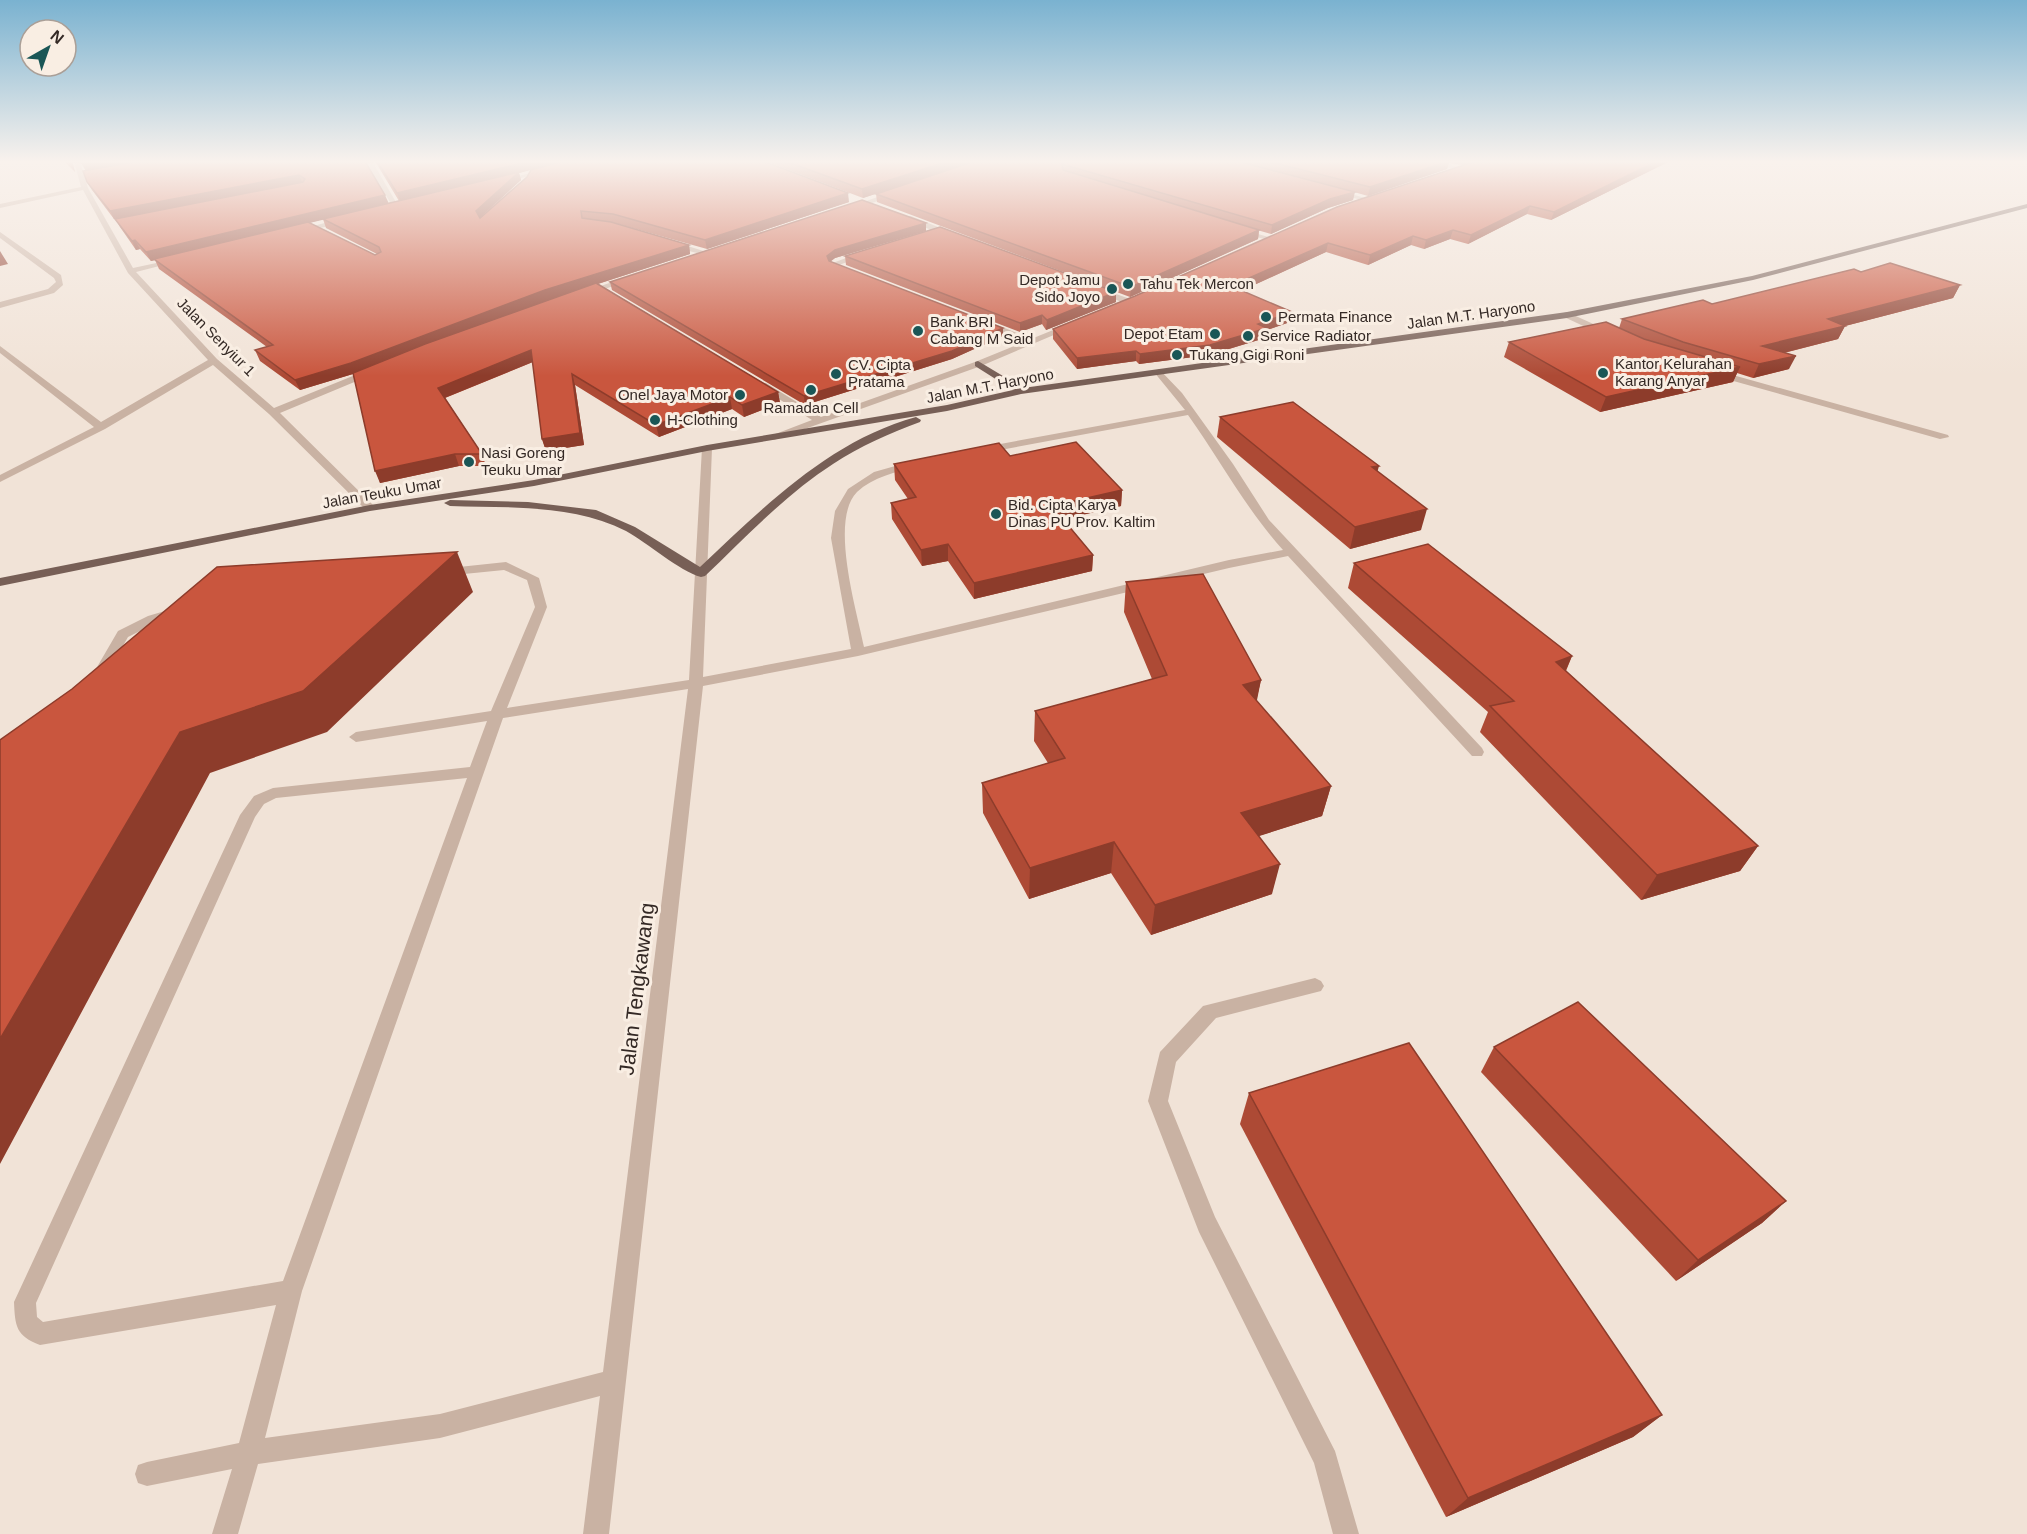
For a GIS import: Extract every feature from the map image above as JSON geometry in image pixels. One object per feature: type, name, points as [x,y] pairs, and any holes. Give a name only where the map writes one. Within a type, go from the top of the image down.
[{"type":"main road","name":"Jalan M.T. Haryono","points":[[770,438],[947,408],[1021,391],[1567,315],[1753,278],[1926,233]]},
{"type":"main road","points":[[978,364],[1021,391]]},
{"type":"main road","points":[[407,503],[528,505],[592,512],[631,529],[701,573],[789,491],[820,467],[864,442],[947,408]]},
{"type":"main road","name":"Jalan Teuku Umar","points":[[0,582],[370,508],[534,483],[707,448],[770,438]]},
{"type":"street","name":"Jalan Senyiur 1","points":[[110,233],[131,271],[214,361],[273,412],[370,508]]},
{"type":"street","points":[[921,237],[936,233]]},
{"type":"street","points":[[946,233],[964,239]]},
{"type":"street","points":[[1250,233],[1268,238]]},
{"type":"street","points":[[0,234],[58,277],[60,283],[51,291],[0,305]]},
{"type":"street","points":[[1258,243],[1279,234]]},
{"type":"street","points":[[660,242],[709,254]]},
{"type":"street","points":[[862,278],[840,270],[834,264],[879,249]]},
{"type":"street","points":[[687,261],[720,250]]},
{"type":"street","points":[[131,271],[188,257]]},
{"type":"street","points":[[572,298],[644,274]]},
{"type":"street","points":[[1086,285],[1130,302]]},
{"type":"street","points":[[600,288],[610,294]]},
{"type":"street","points":[[1119,306],[1140,297]]},
{"type":"street","points":[[1567,315],[1621,339]]},
{"type":"street","points":[[971,317],[1031,342]]},
{"type":"street","points":[[770,438],[978,364],[1086,320]]},
{"type":"street","points":[[0,349],[101,427]]},
{"type":"street","points":[[0,479],[101,427],[214,361]]},
{"type":"street","points":[[273,412],[384,367]]},
{"type":"street","points":[[1705,370],[1944,437]]},
{"type":"street","points":[[1159,372],[1228,464],[1264,522],[1477,752]]},
{"type":"street","points":[[751,378],[819,420]]},
{"type":"street","points":[[970,453],[1190,412]]},
{"type":"street","name":"Jalan Tengkawang","points":[[596,1534],[696,683],[707,448]]},
{"type":"street","points":[[858,652],[837,538],[841,511],[852,491],[878,474],[924,461]]},
{"type":"street","points":[[356,737],[496,717],[696,683],[858,652],[1229,564],[1291,552]]},
{"type":"street","points":[[225,1534],[249,1454],[291,1292],[496,717],[541,607],[532,578],[506,566],[423,574]]},
{"type":"street","points":[[90,691],[123,634],[153,619],[192,607]]},
{"type":"street","points":[[291,1292],[40,1334],[26,1323],[25,1302],[248,815],[259,800],[273,793],[477,772]]},
{"type":"street","points":[[1315,986],[1210,1012],[1167,1058],[1158,1101],[1206,1224],[1326,1460],[1346,1534]]},
{"type":"street","points":[[147,1473],[249,1454],[440,1426],[614,1381]]},
{"type":"building","points":[[125,233],[227,233],[146,252],[135,240],[132,241]]},
{"type":"building","points":[[264,233],[329,233],[375,255],[381,252],[379,247],[350,233],[647,233],[689,245],[545,290],[351,363],[295,380],[255,350],[273,345],[154,259]]},
{"type":"building","points":[[679,233],[728,233],[705,240]]},
{"type":"building","points":[[762,233],[894,233],[835,250],[827,256],[829,261],[1003,328],[952,351],[804,396],[610,282]]},
{"type":"building","points":[[922,233],[955,233],[1116,292],[1047,320],[1042,315],[1020,323],[845,256]]},
{"type":"building","points":[[982,233],[1253,233],[1131,287]]},
{"type":"building","points":[[1279,233],[1446,233],[1426,240],[1413,236],[1370,255],[1328,243],[1231,286],[1292,312],[1258,324],[1267,328],[1210,345],[1140,354],[1136,351],[1077,358],[1053,329],[1135,296]]},
{"type":"building","points":[[1890,263],[1960,285],[1828,319],[1845,326],[1762,346],[1796,356],[1759,364],[1683,342],[1622,319],[1703,300],[1712,304],[1854,269],[1861,272]]},
{"type":"building","points":[[596,283],[778,392],[742,405],[730,397],[656,425],[572,374],[580,433],[542,439],[531,350],[438,388],[482,454],[455,454],[375,471],[353,373],[425,344]]},
{"type":"building","points":[[1606,322],[1644,339],[1740,367],[1606,397],[1509,342]]},
{"type":"building","points":[[1293,402],[1379,466],[1372,467],[1427,509],[1355,527],[1220,417]]},
{"type":"building","points":[[1076,442],[1122,490],[1052,506],[1093,555],[974,583],[948,544],[921,550],[891,503],[916,497],[894,464],[999,443],[1010,456]]},
{"type":"building","points":[[1428,544],[1572,656],[1556,662],[1758,846],[1657,875],[1490,706],[1514,701],[1354,563]]},
{"type":"building","points":[[457,552],[303,691],[180,732],[0,1039],[0,740],[72,689],[217,567]]},
{"type":"building","points":[[1203,574],[1261,680],[1243,685],[1331,786],[1241,813],[1280,864],[1155,905],[1114,842],[1030,868],[982,783],[1065,758],[1035,711],[1167,675],[1126,582]]},
{"type":"building","points":[[1578,1002],[1786,1201],[1698,1260],[1494,1047]]},
{"type":"building","points":[[1409,1043],[1662,1415],[1468,1498],[1249,1093]]},
{"type":"place","name":"Tahu Tek Mercon","points":[[1128,284]]},
{"type":"place","name":"Depot Jamu Sido Joyo","points":[[1112,289]]},
{"type":"place","name":"Permata Finance","points":[[1266,317]]},
{"type":"place","name":"Bank BRI Cabang M Said","points":[[918,331]]},
{"type":"place","name":"Depot Etam","points":[[1215,334]]},
{"type":"place","name":"Service Radiator","points":[[1248,336]]},
{"type":"place","name":"Tukang Gigi Roni","points":[[1177,355]]},
{"type":"place","name":"Kantor Kelurahan Karang Anyar","points":[[1603,373]]},
{"type":"place","name":"CV. Cipta Pratama","points":[[836,374]]},
{"type":"place","name":"Ramadan Cell","points":[[811,390]]},
{"type":"place","name":"Onel Jaya Motor","points":[[740,395]]},
{"type":"place","name":"H-Clothing","points":[[655,420]]},
{"type":"place","name":"Nasi Goreng Teuku Umar","points":[[469,462]]},
{"type":"place","name":"Bid. Cipta Karya Dinas PU Prov. Kaltim","points":[[996,514]]}]
